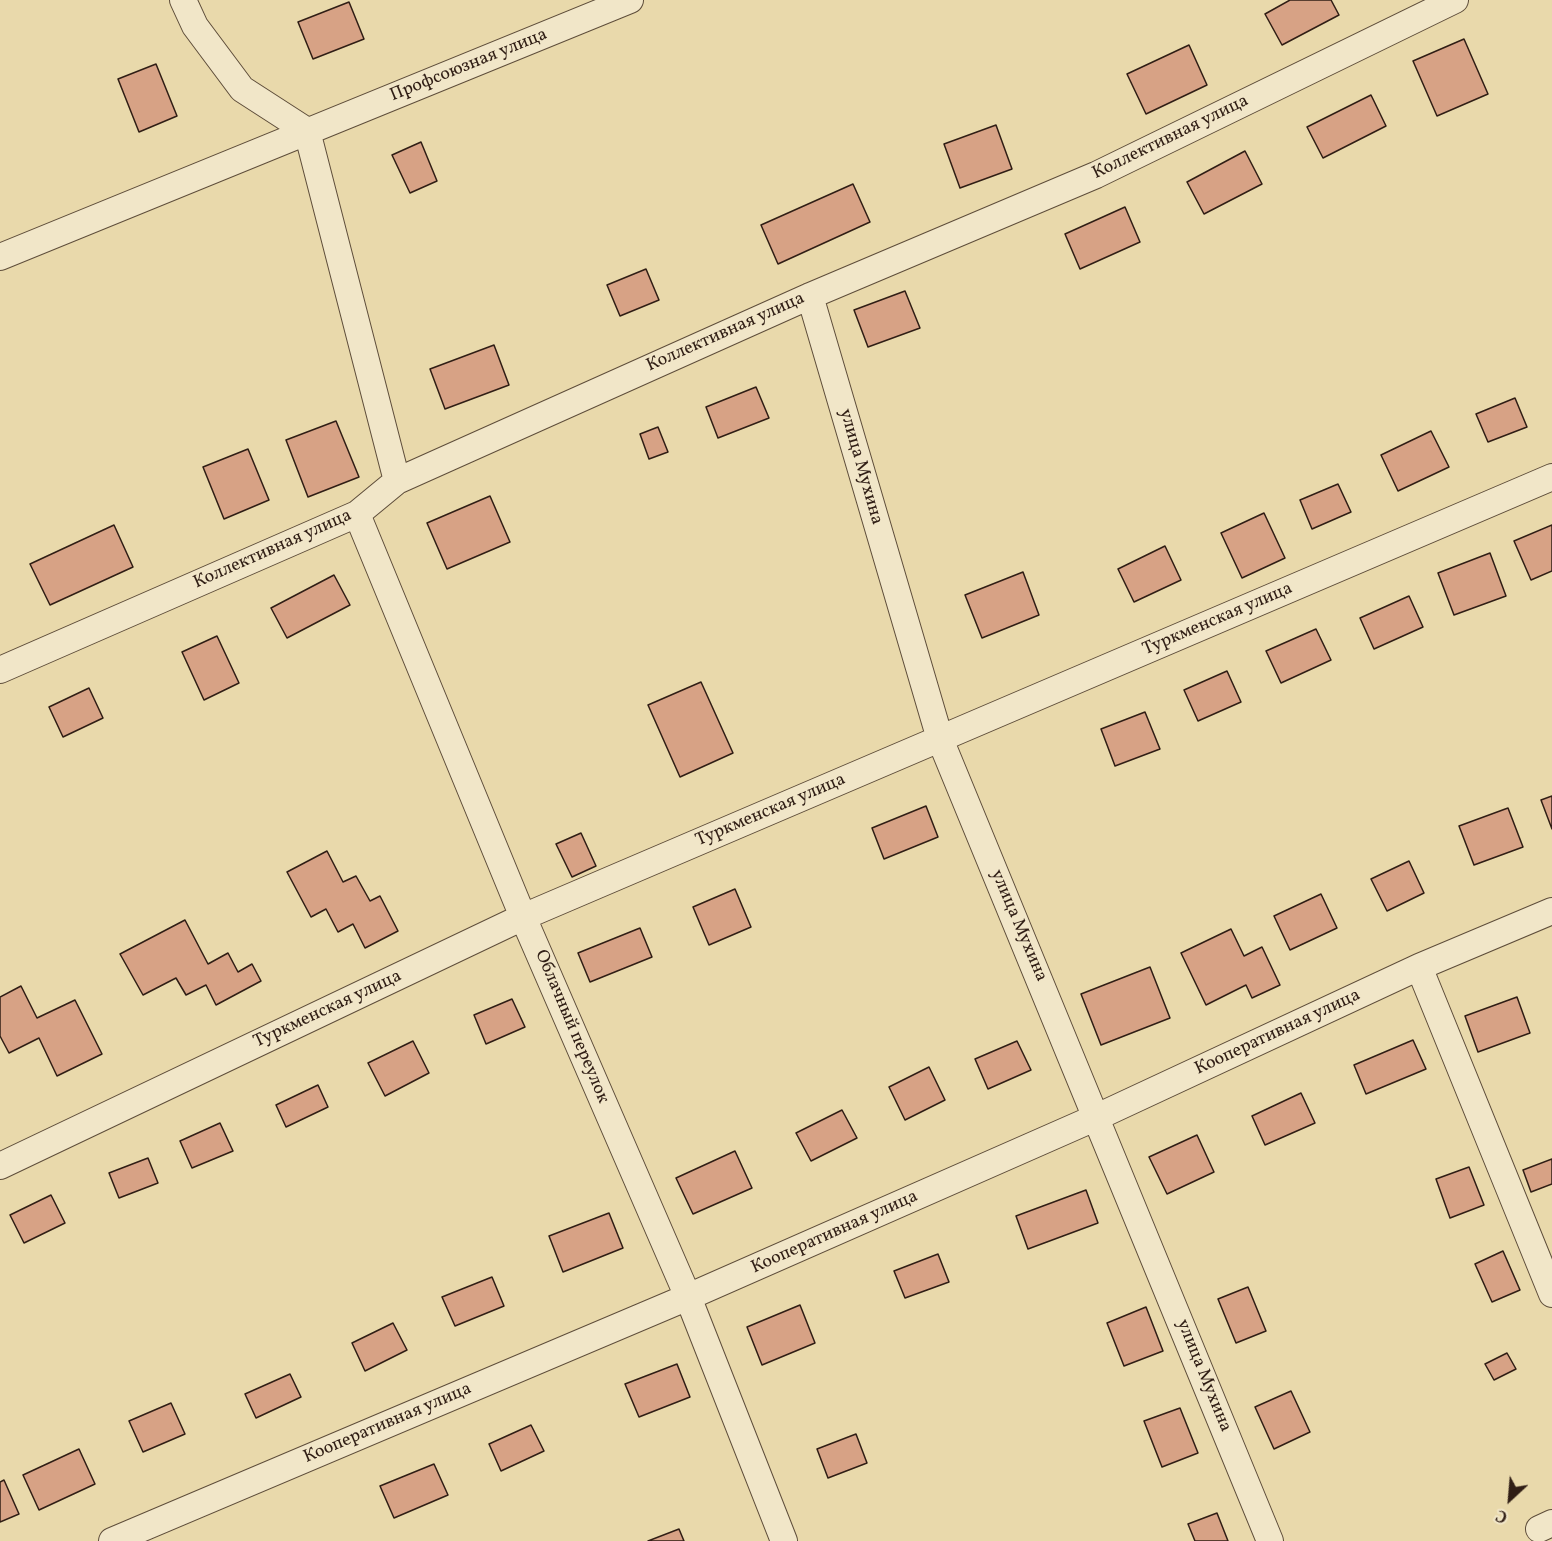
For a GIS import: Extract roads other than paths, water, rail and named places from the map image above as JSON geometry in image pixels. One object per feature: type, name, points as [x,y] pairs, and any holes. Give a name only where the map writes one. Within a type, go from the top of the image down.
[{"type":"street","points":[[183,0],[195,26],[242,89],[307,131],[397,480]]},
{"type":"street","name":"Профсоюзная улица","points":[[0,257],[630,0]]},
{"type":"street","name":"Коллективная улица","points":[[0,670],[357,514],[397,480],[810,296],[1096,175],[1455,0]]},
{"type":"street","name":"улица Мухина","points":[[810,296],[940,739],[1270,1541]]},
{"type":"street","name":"Туркменская улица","points":[[0,1166],[524,917],[1552,477]]},
{"type":"street","name":"Облачный переулок","points":[[357,514],[524,917],[688,1298],[784,1541]]},
{"type":"street","name":"Кооперативная улица","points":[[112,1541],[688,1298],[1097,1117],[1419,967],[1552,911]]},
{"type":"street","points":[[1419,967],[1552,1294]]}]
